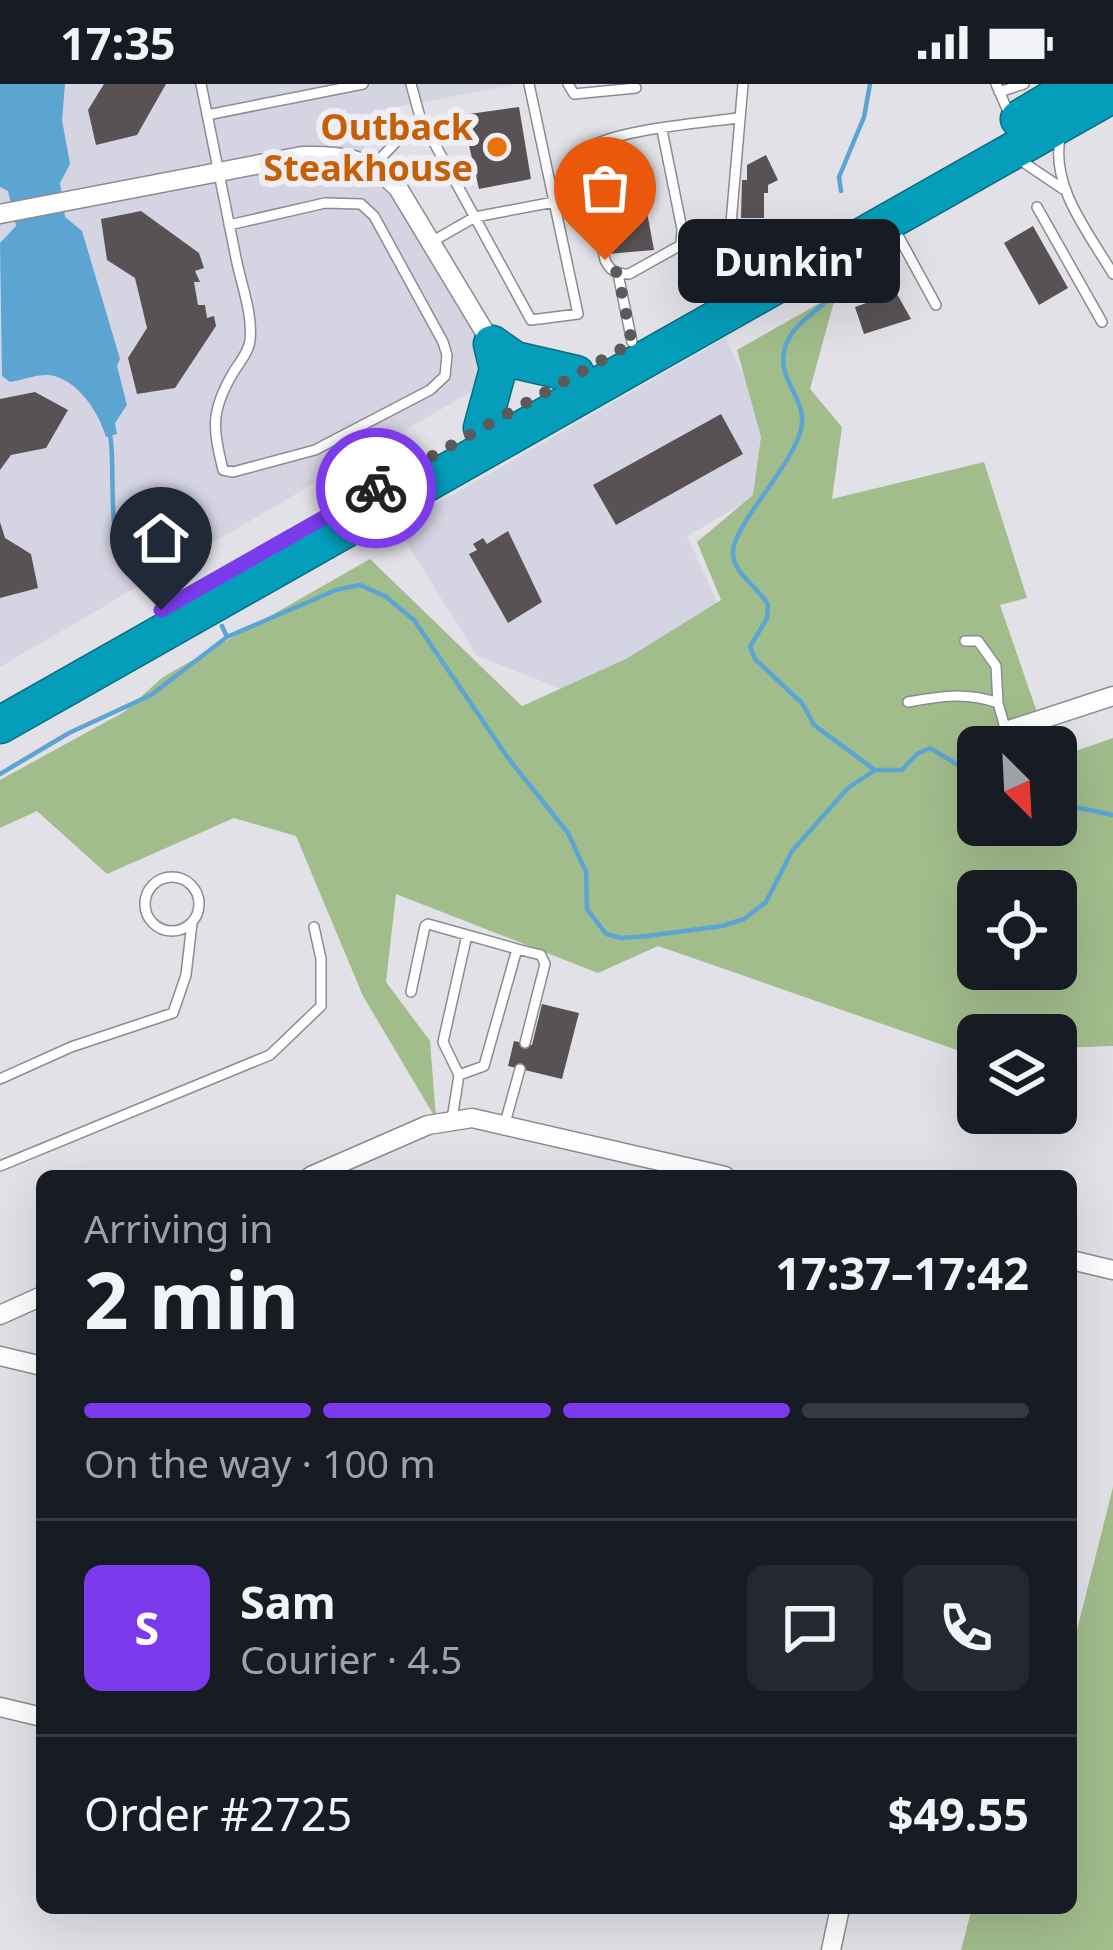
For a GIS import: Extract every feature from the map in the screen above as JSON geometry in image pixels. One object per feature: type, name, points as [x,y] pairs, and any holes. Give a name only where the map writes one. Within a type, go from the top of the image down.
[{"type":"highway","points":[[0,702],[632,343],[738,266],[1004,113],[1050,95],[1113,94]]},
{"type":"highway","points":[[0,725],[889,219],[1004,113]]},
{"type":"highway","points":[[492,344],[515,360],[577,374]]},
{"type":"highway","points":[[482,428],[498,369],[492,344]]},
{"type":"street","points":[[0,214],[302,156],[334,155],[373,166],[398,188],[492,344]]},
{"type":"street","points":[[1021,726],[1113,696]]},
{"type":"street","points":[[324,1170],[413,1130],[452,1119],[505,1123],[699,1170]]},
{"type":"street","points":[[1077,1261],[1113,1270]]},
{"type":"street","points":[[0,1315],[36,1299]]},
{"type":"street","points":[[0,1356],[36,1365]]},
{"type":"street","points":[[0,1707],[36,1716]]},
{"type":"street","points":[[831,1950],[837,1914]]},
{"type":"lane","points":[[201,84],[229,225],[250,322],[250,346],[217,404],[213,426],[223,470],[233,472],[315,450],[430,390],[445,376],[443,342],[374,216],[361,204],[326,203],[229,225]]},
{"type":"lane","points":[[207,115],[363,84]]},
{"type":"lane","points":[[411,84],[420,117],[531,320],[578,314],[529,84]]},
{"type":"lane","points":[[568,84],[574,94],[636,88]]},
{"type":"lane","points":[[738,266],[729,230],[743,84]]},
{"type":"lane","points":[[1050,95],[1065,190]]},
{"type":"lane","points":[[1004,113],[1065,190],[1113,274]]},
{"type":"lane","points":[[373,166],[420,117]]},
{"type":"lane","points":[[632,343],[618,274],[605,260],[584,151],[598,140],[737,118]]},
{"type":"lane","points":[[662,130],[682,245]]},
{"type":"lane","points":[[433,242],[475,217],[554,202]]},
{"type":"lane","points":[[1037,207],[1102,322]]},
{"type":"lane","points":[[889,219],[936,305]]},
{"type":"lane","points":[[618,274],[629,274],[682,245],[738,266]]},
{"type":"lane","points":[[965,641],[978,641],[997,666],[998,703],[1005,726]]},
{"type":"lane","points":[[908,702],[965,695],[998,703]]},
{"type":"lane","points":[[0,1079],[70,1047],[173,1013],[186,975],[198,898],[189,883],[163,878],[149,889],[144,906],[151,923],[167,931],[192,923]]},
{"type":"lane","points":[[411,992],[425,926],[541,956],[545,964],[525,1043]]},
{"type":"lane","points":[[0,1166],[271,1055],[321,1006],[321,959],[314,927]]},
{"type":"lane","points":[[452,1119],[459,1075],[443,1042],[467,935]]},
{"type":"lane","points":[[459,1075],[484,1066],[517,949]]},
{"type":"lane","points":[[505,1123],[520,1069]]},
{"type":"shaded area","points":[[0,84],[516,84],[397,107],[349,166],[382,172],[492,344],[474,390],[0,667]]},
{"type":"shaded area","points":[[725,338],[771,430],[760,494],[687,536],[723,614],[575,694],[477,656],[397,527]]},
{"type":"green space","points":[[836,294],[810,389],[842,427],[832,499],[984,462],[1027,598],[1000,605],[1042,726],[957,726],[957,846],[1077,846],[1077,751],[1113,738],[1113,1046],[1077,1047],[1077,1014],[957,1014],[957,1050],[658,946],[598,973],[396,894],[386,982],[430,1041],[436,1119],[363,996],[296,836],[234,818],[107,874],[37,811],[0,828],[0,780],[124,712],[163,677],[370,559],[522,706],[626,659],[721,600],[697,542],[753,495],[761,437],[737,350]]},
{"type":"green space","points":[[1113,1487],[1113,1950],[961,1950],[970,1914],[1077,1914],[1077,1630]]},
{"type":"water","points":[[0,84],[65,84],[62,120],[70,164],[60,183],[65,217],[82,231],[120,359],[117,366],[127,405],[115,423],[117,434],[106,437],[86,398],[69,383],[45,375],[10,382],[2,376],[0,243],[16,226],[8,191],[0,187]]},
{"type":"building","points":[[104,84],[166,84],[137,135],[96,145],[88,110]]},
{"type":"building","name":"Outback Steakhouse","points":[[519,107],[531,179],[479,189],[462,115]]},
{"type":"building","points":[[766,155],[778,180],[764,193],[764,218],[741,218],[747,165]]},
{"type":"building","points":[[646,207],[654,250],[607,254],[603,231],[621,227],[618,212]]},
{"type":"building","points":[[141,211],[199,253],[204,268],[195,271],[200,282],[194,282],[198,305],[205,305],[207,318],[214,316],[216,326],[175,388],[137,394],[128,358],[147,328],[135,278],[107,260],[101,219]]},
{"type":"building","points":[[1033,226],[1068,288],[1039,305],[1004,243]]},
{"type":"building","points":[[897,294],[911,319],[864,334],[855,307],[872,301],[870,297]]},
{"type":"building","points":[[35,392],[68,410],[46,448],[11,455],[0,470],[0,399]]},
{"type":"building","points":[[721,414],[743,454],[616,525],[593,485]]},
{"type":"building","points":[[0,522],[5,538],[31,554],[38,588],[0,598]]},
{"type":"building","points":[[508,531],[542,602],[508,623],[469,554],[483,538],[487,544]]},
{"type":"building","points":[[542,1004],[579,1013],[562,1079],[508,1066],[514,1041],[532,1045]]},
{"type":"waterway","points":[[841,191],[839,177],[864,117],[870,84]]},
{"type":"waterway","points":[[837,285],[788,340],[784,365],[800,407],[801,429],[733,551],[737,567],[768,605],[767,618],[750,647],[755,659],[802,703],[814,725],[875,770]]},
{"type":"waterway","points":[[110,435],[120,550],[138,565],[182,564],[187,568]]},
{"type":"waterway","points":[[0,774],[69,733],[151,695],[227,637],[336,590],[360,585],[385,596],[414,620],[508,758],[568,833],[586,872],[587,909],[606,934],[647,936],[744,919],[766,902],[792,851],[848,788],[875,770],[902,770],[930,748],[957,764]]},
{"type":"waterway","points":[[222,626],[227,637]]},
{"type":"waterway","points":[[1077,807],[1113,815]]},
{"type":"way so far","points":[[376,488],[632,343],[618,274],[605,260]]},
{"type":"place","name":"Outback Steakhouse","points":[[497,147]]},
{"type":"place","name":"Dunkin'","points":[[605,260]]},
{"type":"route","points":[[161,610],[376,488]]}]
